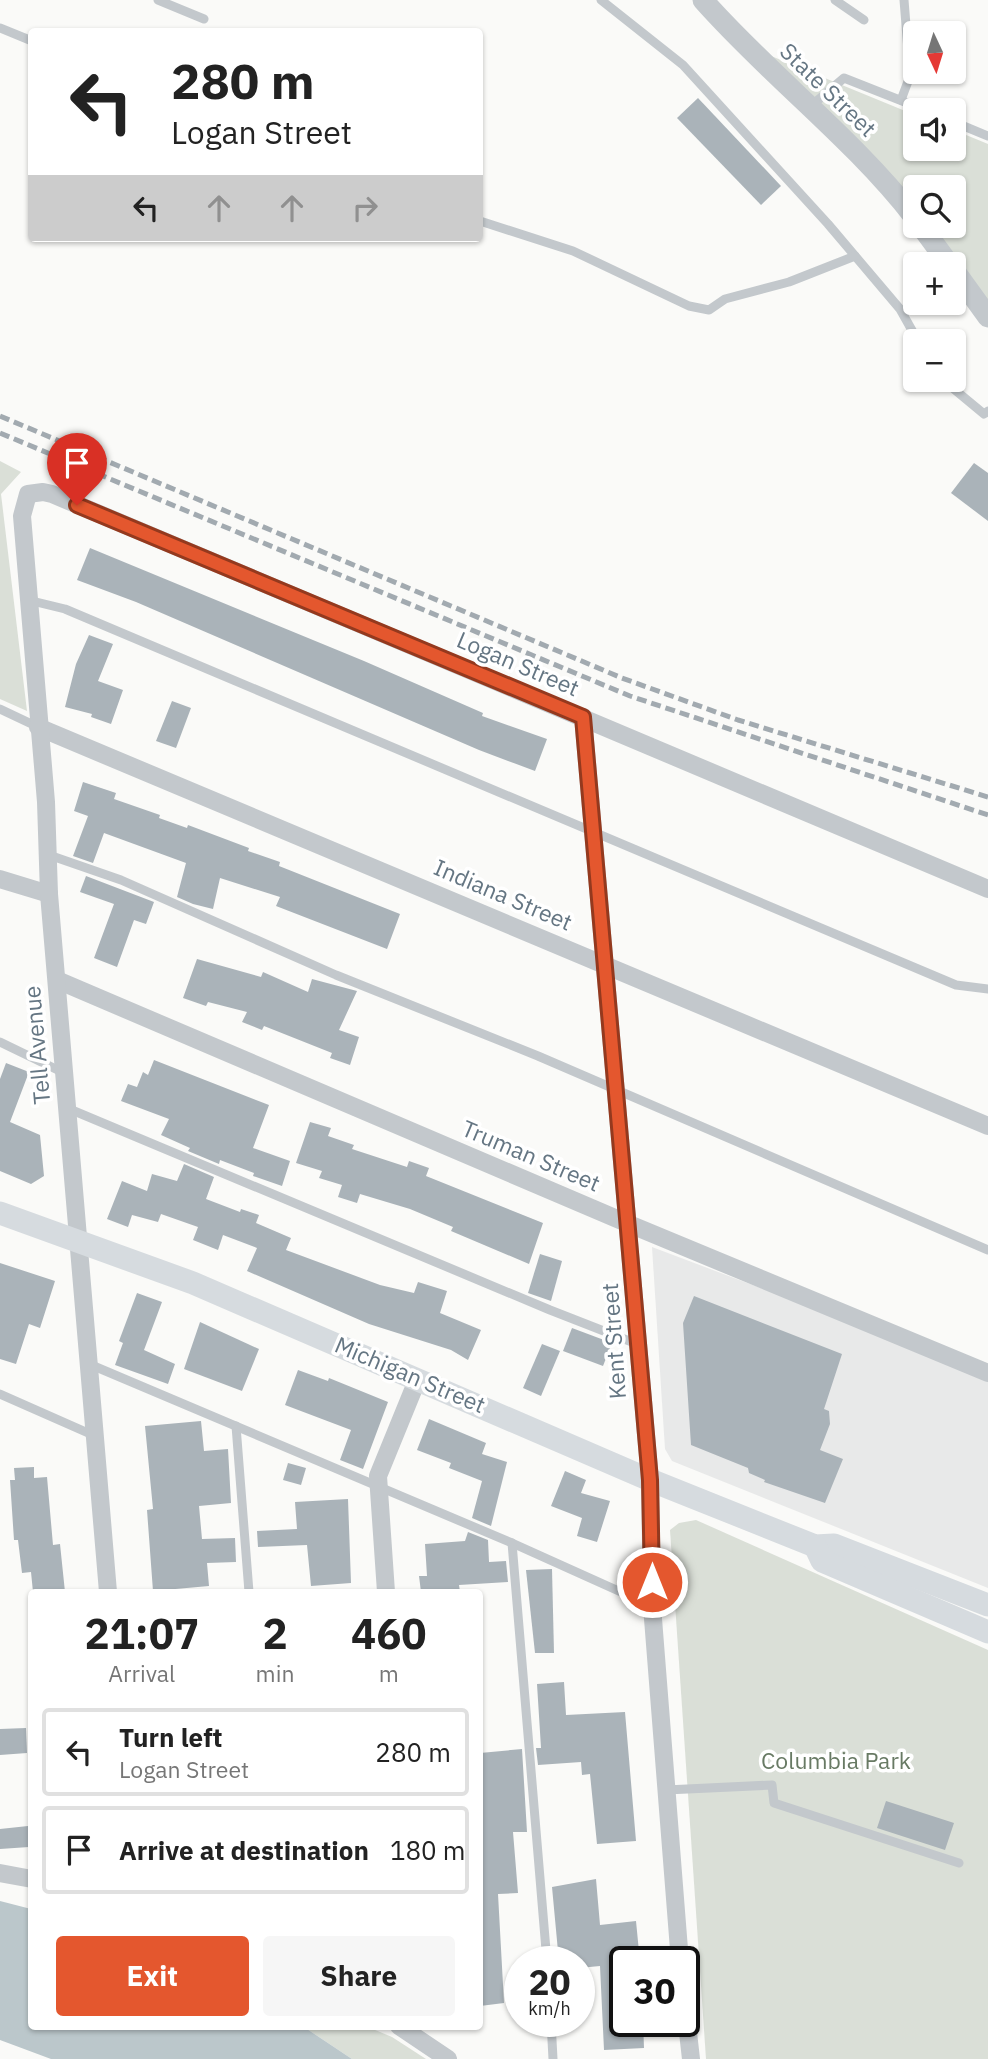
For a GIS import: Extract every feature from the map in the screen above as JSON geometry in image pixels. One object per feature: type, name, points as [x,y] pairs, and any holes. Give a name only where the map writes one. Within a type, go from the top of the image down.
[{"type":"main road","name":"Michigan Street","points":[[0,1213],[193,1283],[650,1480],[815,1546],[834,1545],[988,1605]]},
{"type":"main road","name":"Michigan Street","points":[[815,1546],[822,1561],[988,1632]]},
{"type":"street","name":"State Street","points":[[703,0],[742,44],[892,188],[903,202]]},
{"type":"street","points":[[966,287],[988,317]]},
{"type":"street","name":"Tell Avenue","points":[[28,494],[22,516],[49,894],[108,1589]]},
{"type":"street","name":"Logan Street","points":[[28,494],[52,494],[988,889]]},
{"type":"street","name":"Kent Street","points":[[583,717],[650,1480],[652,1606],[679,1946]]},
{"type":"street","name":"Indiana Street","points":[[38,727],[988,1126]]},
{"type":"street","points":[[0,879],[49,894]]},
{"type":"street","name":"Truman Street","points":[[57,980],[629,1224],[988,1373]]},
{"type":"street","points":[[386,1589],[377,1486],[380,1466],[418,1378]]},
{"type":"street","points":[[0,1873],[28,1878]]},
{"type":"street","points":[[419,2033],[448,2059]]},
{"type":"street","points":[[689,2037],[691,2059]]},
{"type":"lane","points":[[158,0],[204,19]]},
{"type":"lane","points":[[601,0],[682,65],[855,256],[900,309],[911,329]]},
{"type":"lane","points":[[835,0],[864,20]]},
{"type":"lane","points":[[809,108],[844,78],[901,100],[910,76],[904,0]]},
{"type":"lane","points":[[0,28],[28,39]]},
{"type":"lane","points":[[966,127],[988,136]]},
{"type":"lane","points":[[483,222],[573,251],[689,306],[709,310],[725,299],[789,282],[855,256]]},
{"type":"lane","points":[[957,392],[984,414],[988,411]]},
{"type":"lane","points":[[28,600],[65,609],[956,985],[988,989]]},
{"type":"lane","points":[[0,709],[38,727]]},
{"type":"lane","points":[[48,855],[121,880],[336,975],[538,1056],[988,1250]]},
{"type":"lane","points":[[0,1042],[64,1073]]},
{"type":"lane","points":[[67,1108],[550,1310],[639,1344]]},
{"type":"lane","points":[[89,1364],[512,1543],[652,1606]]},
{"type":"lane","points":[[0,1394],[95,1436]]},
{"type":"lane","points":[[236,1426],[249,1589]]},
{"type":"lane","points":[[512,1543],[546,1946]]},
{"type":"lane","points":[[666,1790],[772,1785],[774,1803],[959,1863]]},
{"type":"lane","points":[[552,2037],[553,2059]]},
{"type":"shaded area","points":[[652,1247],[988,1374],[988,1588],[672,1461],[665,1449]]},
{"type":"shaded area","points":[[0,1901],[28,1908],[28,2030],[308,2030],[352,2059],[51,2059],[0,2040]]},
{"type":"green space","points":[[742,44],[903,110],[903,161],[966,161],[966,135],[988,144],[988,317],[966,287],[966,252],[940,252],[930,238],[966,238],[966,175],[903,175],[903,206]]},
{"type":"green space","points":[[0,461],[21,472],[1,494],[27,711],[0,699]]},
{"type":"green space","name":"Columbia Park","points":[[696,1520],[988,1650],[988,2059],[706,2059],[670,1530],[679,1523]]},
{"type":"green space","points":[[308,2030],[375,2030],[392,2037],[426,2059],[352,2059]]},
{"type":"building","points":[[698,98],[781,186],[761,205],[677,118]]},
{"type":"building","points":[[974,463],[988,473],[988,521],[951,493]]},
{"type":"building","points":[[90,548],[364,661],[483,713],[482,716],[547,739],[535,771],[479,750],[136,602],[77,580]]},
{"type":"building","points":[[89,635],[113,644],[98,681],[123,690],[111,724],[91,717],[92,714],[65,707],[76,664]]},
{"type":"building","points":[[172,701],[191,708],[176,748],[156,741]]},
{"type":"building","points":[[83,782],[116,793],[114,799],[160,815],[159,818],[187,828],[188,825],[249,848],[248,851],[280,862],[279,866],[400,914],[387,949],[276,906],[280,897],[220,878],[213,909],[193,904],[177,897],[186,863],[104,833],[93,863],[73,856],[88,816],[74,811]]},
{"type":"building","points":[[86,876],[154,902],[146,924],[134,920],[117,967],[94,958],[114,904],[80,892]]},
{"type":"building","points":[[197,959],[261,977],[263,972],[308,992],[312,979],[357,991],[339,1030],[359,1037],[350,1065],[330,1058],[332,1053],[264,1026],[262,1030],[242,1022],[247,1012],[208,1002],[206,1006],[183,998]]},
{"type":"building","points":[[154,1060],[269,1105],[253,1148],[290,1161],[282,1186],[220,1160],[219,1164],[188,1151],[190,1148],[161,1135],[169,1119],[121,1101],[128,1084],[137,1087],[143,1072],[148,1075]]},
{"type":"building","points":[[6,1063],[29,1072],[10,1122],[40,1135],[44,1176],[31,1184],[0,1171],[0,1079]]},
{"type":"building","points":[[310,1122],[331,1128],[328,1136],[354,1145],[352,1149],[407,1167],[409,1161],[429,1168],[426,1176],[543,1223],[529,1264],[451,1231],[453,1227],[410,1209],[360,1194],[357,1203],[338,1197],[342,1185],[319,1178],[322,1171],[296,1163]]},
{"type":"building","points":[[184,1164],[214,1177],[206,1199],[240,1212],[241,1209],[259,1215],[256,1223],[291,1238],[286,1250],[380,1285],[414,1293],[418,1282],[447,1291],[440,1313],[481,1330],[468,1360],[451,1350],[369,1324],[247,1271],[257,1248],[223,1235],[218,1250],[193,1240],[198,1227],[161,1214],[158,1222],[132,1215],[128,1227],[107,1219],[122,1181],[147,1191],[152,1174],[177,1181]]},
{"type":"building","points":[[540,1254],[562,1261],[551,1301],[528,1293]]},
{"type":"building","points":[[0,1263],[55,1281],[40,1328],[29,1324],[16,1364],[0,1359]]},
{"type":"building","points":[[137,1293],[162,1302],[144,1350],[175,1364],[168,1384],[115,1365],[123,1343],[119,1341]]},
{"type":"building","points":[[694,1296],[842,1354],[824,1409],[829,1411],[830,1424],[820,1450],[843,1459],[825,1503],[764,1482],[765,1480],[749,1473],[748,1468],[691,1445],[683,1323]]},
{"type":"building","points":[[200,1322],[259,1349],[242,1391],[184,1369]]},
{"type":"building","points":[[572,1328],[612,1343],[603,1366],[563,1351]]},
{"type":"building","points":[[542,1344],[560,1351],[541,1396],[523,1388]]},
{"type":"building","points":[[298,1370],[328,1381],[329,1378],[388,1402],[363,1469],[340,1460],[351,1430],[285,1405]]},
{"type":"building","points":[[429,1419],[486,1443],[482,1454],[507,1462],[491,1526],[472,1518],[482,1481],[449,1468],[451,1463],[417,1450]]},
{"type":"building","points":[[201,1421],[204,1451],[228,1449],[231,1503],[199,1506],[202,1539],[235,1538],[236,1562],[207,1563],[209,1586],[153,1589],[147,1510],[153,1509],[145,1426]]},
{"type":"building","points":[[288,1463],[306,1468],[301,1485],[283,1480]]},
{"type":"building","points":[[34,1467],[34,1478],[47,1477],[53,1545],[60,1544],[65,1589],[33,1589],[31,1572],[22,1573],[18,1540],[14,1540],[10,1480],[15,1480],[14,1468]]},
{"type":"building","points":[[565,1471],[586,1480],[581,1493],[610,1501],[597,1542],[577,1536],[582,1518],[551,1506]]},
{"type":"building","points":[[348,1499],[351,1583],[311,1586],[307,1545],[258,1547],[257,1531],[297,1529],[295,1502]]},
{"type":"building","points":[[468,1532],[488,1540],[489,1562],[506,1561],[508,1582],[459,1585],[460,1589],[421,1589],[419,1576],[427,1576],[425,1544],[465,1541]]},
{"type":"building","points":[[552,1569],[554,1653],[535,1653],[526,1570]]},
{"type":"building","points":[[564,1682],[566,1715],[625,1712],[636,1841],[597,1844],[590,1774],[582,1775],[581,1762],[538,1765],[536,1748],[541,1748],[537,1684]]},
{"type":"building","points":[[26,1728],[27,1753],[0,1755],[0,1729]]},
{"type":"building","points":[[522,1749],[527,1832],[513,1832],[518,1893],[498,1894],[504,2003],[483,2006],[483,1753]]},
{"type":"building","points":[[886,1801],[954,1823],[945,1850],[877,1828]]},
{"type":"building","points":[[28,1826],[28,1847],[0,1849],[0,1829]]},
{"type":"building","points":[[596,1879],[600,1925],[636,1921],[638,1946],[609,1946],[609,2037],[644,2037],[644,2048],[604,2050],[600,1966],[595,1966],[595,1946],[558,1946],[552,1887]]},
{"type":"railway","points":[[0,416],[622,678],[738,720],[988,797]]},
{"type":"railway","points":[[0,433],[630,696],[988,815]]},
{"type":"route","points":[[77,505],[583,717],[650,1480],[652,1582]]}]
